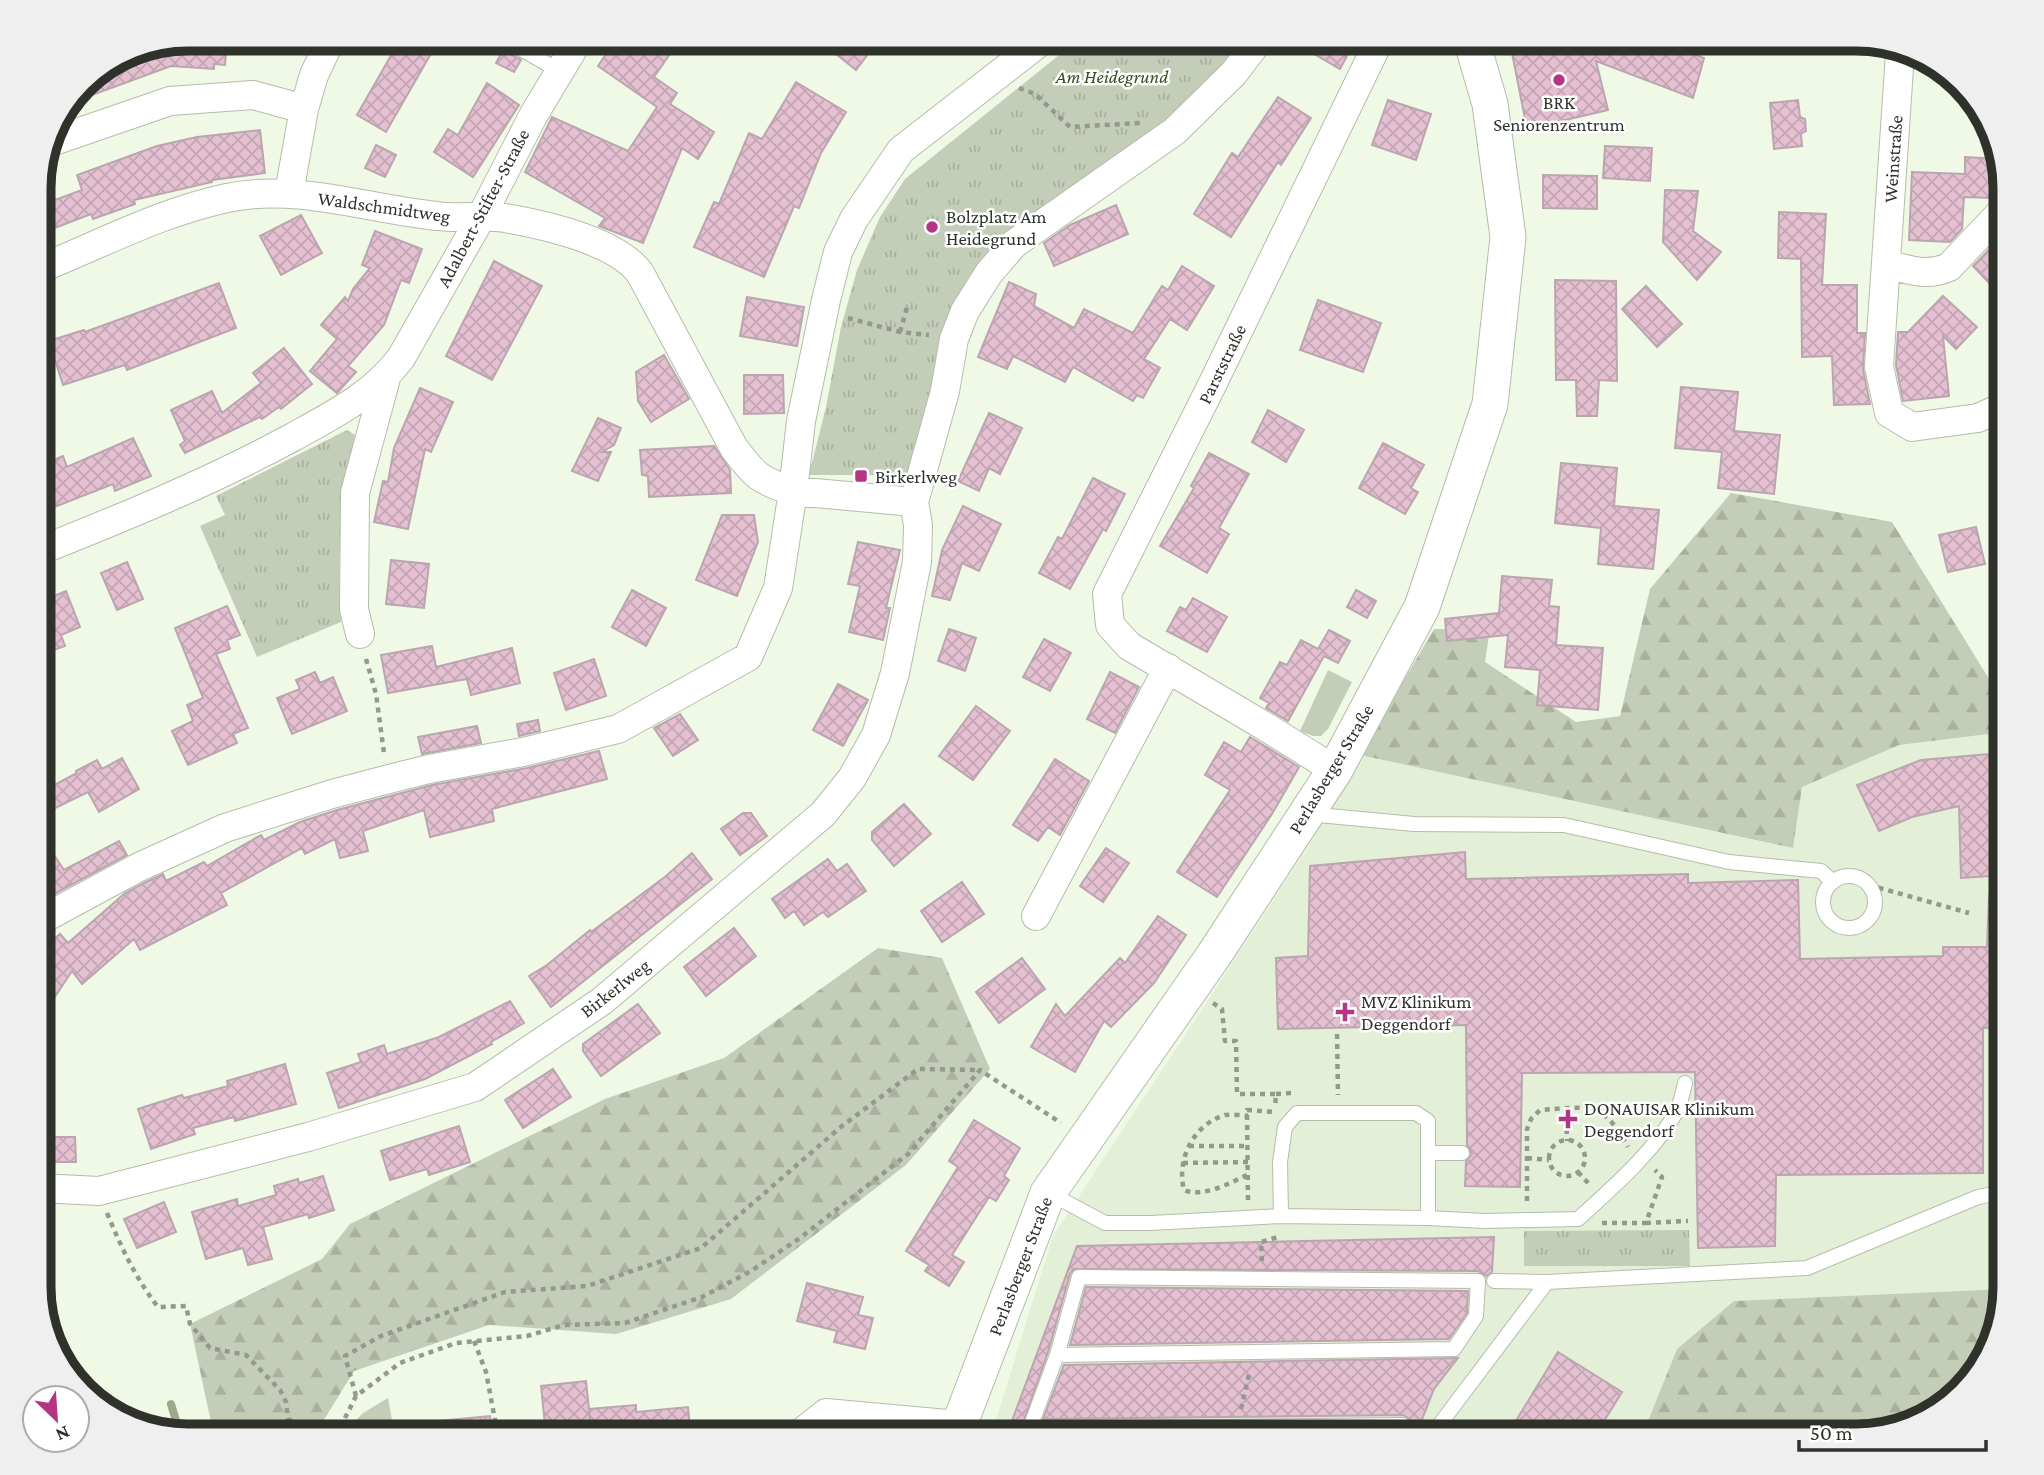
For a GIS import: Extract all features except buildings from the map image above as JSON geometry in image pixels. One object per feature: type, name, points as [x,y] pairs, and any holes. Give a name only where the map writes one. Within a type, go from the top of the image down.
[{"type":"street","points":[[289,193],[304,109],[314,75],[325,51]]},
{"type":"street","name":"Adalbert-Stifter-Straße","points":[[51,546],[179,495],[262,454],[343,409],[386,378],[401,358],[480,219],[570,51]]},
{"type":"street","points":[[51,915],[139,867],[225,828],[389,779],[523,752],[618,729],[748,657],[778,588],[801,421],[838,252],[854,219],[901,150],[1027,51]]},
{"type":"street","name":"Birkerlweg","points":[[51,1189],[99,1191],[308,1137],[475,1087],[602,1001],[823,814],[852,778],[876,735],[895,673],[917,562],[918,526],[914,502],[945,391],[954,339],[965,311],[989,273],[1014,244],[1175,131],[1234,73],[1250,51]]},
{"type":"street","name":"Parststraße","points":[[1335,770],[1129,646],[1110,625],[1107,594],[1212,385],[1374,51]]},
{"type":"street","name":"Perlasberger Straße","points":[[959,1424],[1048,1193],[1214,955],[1335,770],[1422,607],[1490,404],[1508,237],[1490,104],[1475,51]]},
{"type":"street","name":"Weinstraße","points":[[1900,58],[1879,366],[1889,413],[1912,427],[1978,418],[1993,412]]},
{"type":"street","points":[[60,139],[170,101],[253,95],[304,109]]},
{"type":"street","name":"Waldschmidtweg","points":[[51,264],[158,218],[228,198],[289,193],[437,216],[480,219]]},
{"type":"street","points":[[480,219],[503,218],[592,240],[631,261],[734,448],[756,476],[769,484],[793,491],[914,502]]},
{"type":"street","points":[[1886,264],[1920,274],[1937,273],[1949,267],[1993,221]]},
{"type":"street","name":"Adalbert-Stifter-Straße","points":[[360,634],[354,609],[355,494],[386,378]]},
{"type":"street","points":[[1036,916],[1168,668]]},
{"type":"street","points":[[813,1424],[826,1413],[905,1424]]},
{"type":"lane","points":[[525,51],[558,70]]},
{"type":"lane","points":[[1306,814],[1414,824],[1564,825],[1729,862],[1821,871],[1833,882]]},
{"type":"lane","points":[[1845,876],[1854,876],[1869,885],[1875,901],[1874,910],[1863,924],[1847,929],[1832,922],[1823,908],[1825,891],[1833,882],[1845,876]]},
{"type":"lane","points":[[1048,1193],[1105,1223],[1280,1216],[1528,1222],[1578,1219],[1639,1160],[1678,1109],[1685,1083]]},
{"type":"lane","points":[[1280,1216],[1280,1163],[1285,1127],[1297,1113],[1416,1113],[1428,1121],[1428,1218]]},
{"type":"lane","points":[[1429,1153],[1462,1153]]},
{"type":"lane","points":[[1494,1282],[1547,1282],[1807,1268],[1978,1197],[1993,1194]]},
{"type":"lane","points":[[1031,1424],[1057,1355],[1079,1277],[1478,1282],[1476,1316],[1454,1349],[1057,1355]]},
{"type":"lane","points":[[1440,1424],[1547,1282]]},
{"type":"path","points":[[1000,72],[1006,83],[1035,94],[1070,127],[1135,122],[1175,131]]},
{"type":"path","points":[[900,331],[908,304]]},
{"type":"path","points":[[824,312],[900,331],[954,339]]},
{"type":"path","points":[[360,634],[376,694],[389,779]]},
{"type":"path","points":[[1869,885],[1969,913]]},
{"type":"path","points":[[1212,1003],[1222,1009],[1225,1041],[1236,1041],[1237,1094],[1276,1094],[1275,1112]]},
{"type":"path","points":[[1337,1034],[1339,1113]]},
{"type":"path","points":[[356,1396],[345,1356],[381,1336],[505,1292],[587,1286],[701,1248],[842,1126],[918,1069],[980,1070],[1085,1139]]},
{"type":"path","points":[[342,1424],[356,1396],[400,1363],[456,1343],[527,1336],[564,1325],[625,1322],[702,1297],[751,1270],[800,1238],[908,1154],[980,1070]]},
{"type":"path","points":[[1566,1109],[1567,1141]]},
{"type":"path","points":[[1528,1222],[1527,1129],[1531,1119],[1540,1110],[1566,1109],[1599,1111],[1610,1119],[1639,1160],[1662,1177],[1646,1223]]},
{"type":"path","points":[[1248,1218],[1247,1110],[1297,1113]]},
{"type":"path","points":[[1248,1116],[1226,1115],[1203,1127],[1189,1146],[1183,1163],[1182,1181],[1184,1190],[1191,1193],[1212,1189],[1248,1175]]},
{"type":"path","points":[[1567,1141],[1575,1143],[1583,1151],[1584,1162],[1573,1175],[1561,1175],[1552,1168],[1549,1160],[1553,1146],[1567,1141]]},
{"type":"path","points":[[1189,1146],[1247,1146]]},
{"type":"path","points":[[1527,1158],[1549,1160]]},
{"type":"path","points":[[1183,1163],[1248,1162]]},
{"type":"path","points":[[99,1191],[122,1251],[138,1281],[158,1307],[186,1306],[190,1324],[210,1349],[246,1354],[280,1390],[286,1402],[288,1419],[300,1424]]},
{"type":"path","points":[[1578,1219],[1594,1223],[1688,1221]]},
{"type":"path","points":[[1261,1242],[1281,1237]]},
{"type":"path","points":[[474,1341],[486,1372],[496,1424]]},
{"type":"path","points":[[1238,1424],[1255,1352]]},
{"type":"shaded area","name":"DONAUISAR Klinikum Deggendorf","points":[[1993,733],[1993,1290],[1734,1301],[1677,1349],[1647,1424],[995,1424],[1053,1236],[1309,846],[1360,755],[1792,848],[1802,787],[1899,745]]},
{"type":"green space","name":"Am Heidegrund","points":[[1064,51],[1240,51],[1158,134],[1009,241],[911,475],[809,475],[826,407],[841,327],[857,270],[880,217],[905,179]]},
{"type":"green space","points":[[347,430],[355,435],[340,542],[341,622],[257,657],[200,526],[225,515],[216,496]]},
{"type":"green space","points":[[1731,493],[1892,522],[1993,685],[1993,733],[1899,745],[1802,787],[1793,848],[1360,755],[1434,629],[1490,629],[1485,662],[1576,722],[1620,716],[1650,589]]},
{"type":"green space","points":[[1328,670],[1352,682],[1328,729],[1321,736],[1313,736],[1300,731]]},
{"type":"green space","points":[[878,948],[942,958],[990,1069],[906,1165],[731,1299],[616,1334],[489,1325],[354,1371],[321,1424],[211,1424],[190,1324],[322,1259],[350,1224],[605,1099],[724,1058]]},
{"type":"green space","points":[[1689,1230],[1690,1266],[1524,1266],[1524,1231]]},
{"type":"green space","points":[[1993,1290],[1991,1314],[1986,1331],[1965,1371],[1932,1401],[1900,1417],[1865,1424],[1647,1424],[1677,1349],[1734,1301]]},
{"type":"green space","points":[[388,1398],[393,1424],[352,1424],[363,1413]]},
{"type":"waterway","points":[[171,1404],[177,1424]]},
{"type":"place","name":"BRK Seniorenzentrum","points":[[1559,80]]},
{"type":"place","name":"Bolzplatz Am Heidegrund","points":[[932,227]]},
{"type":"place","name":"Birkerlweg","points":[[861,476]]},
{"type":"place","name":"MVZ Klinikum Deggendorf","points":[[1345,1012]]},
{"type":"place","name":"DONAUISAR Klinikum Deggendorf","points":[[1568,1119]]}]
